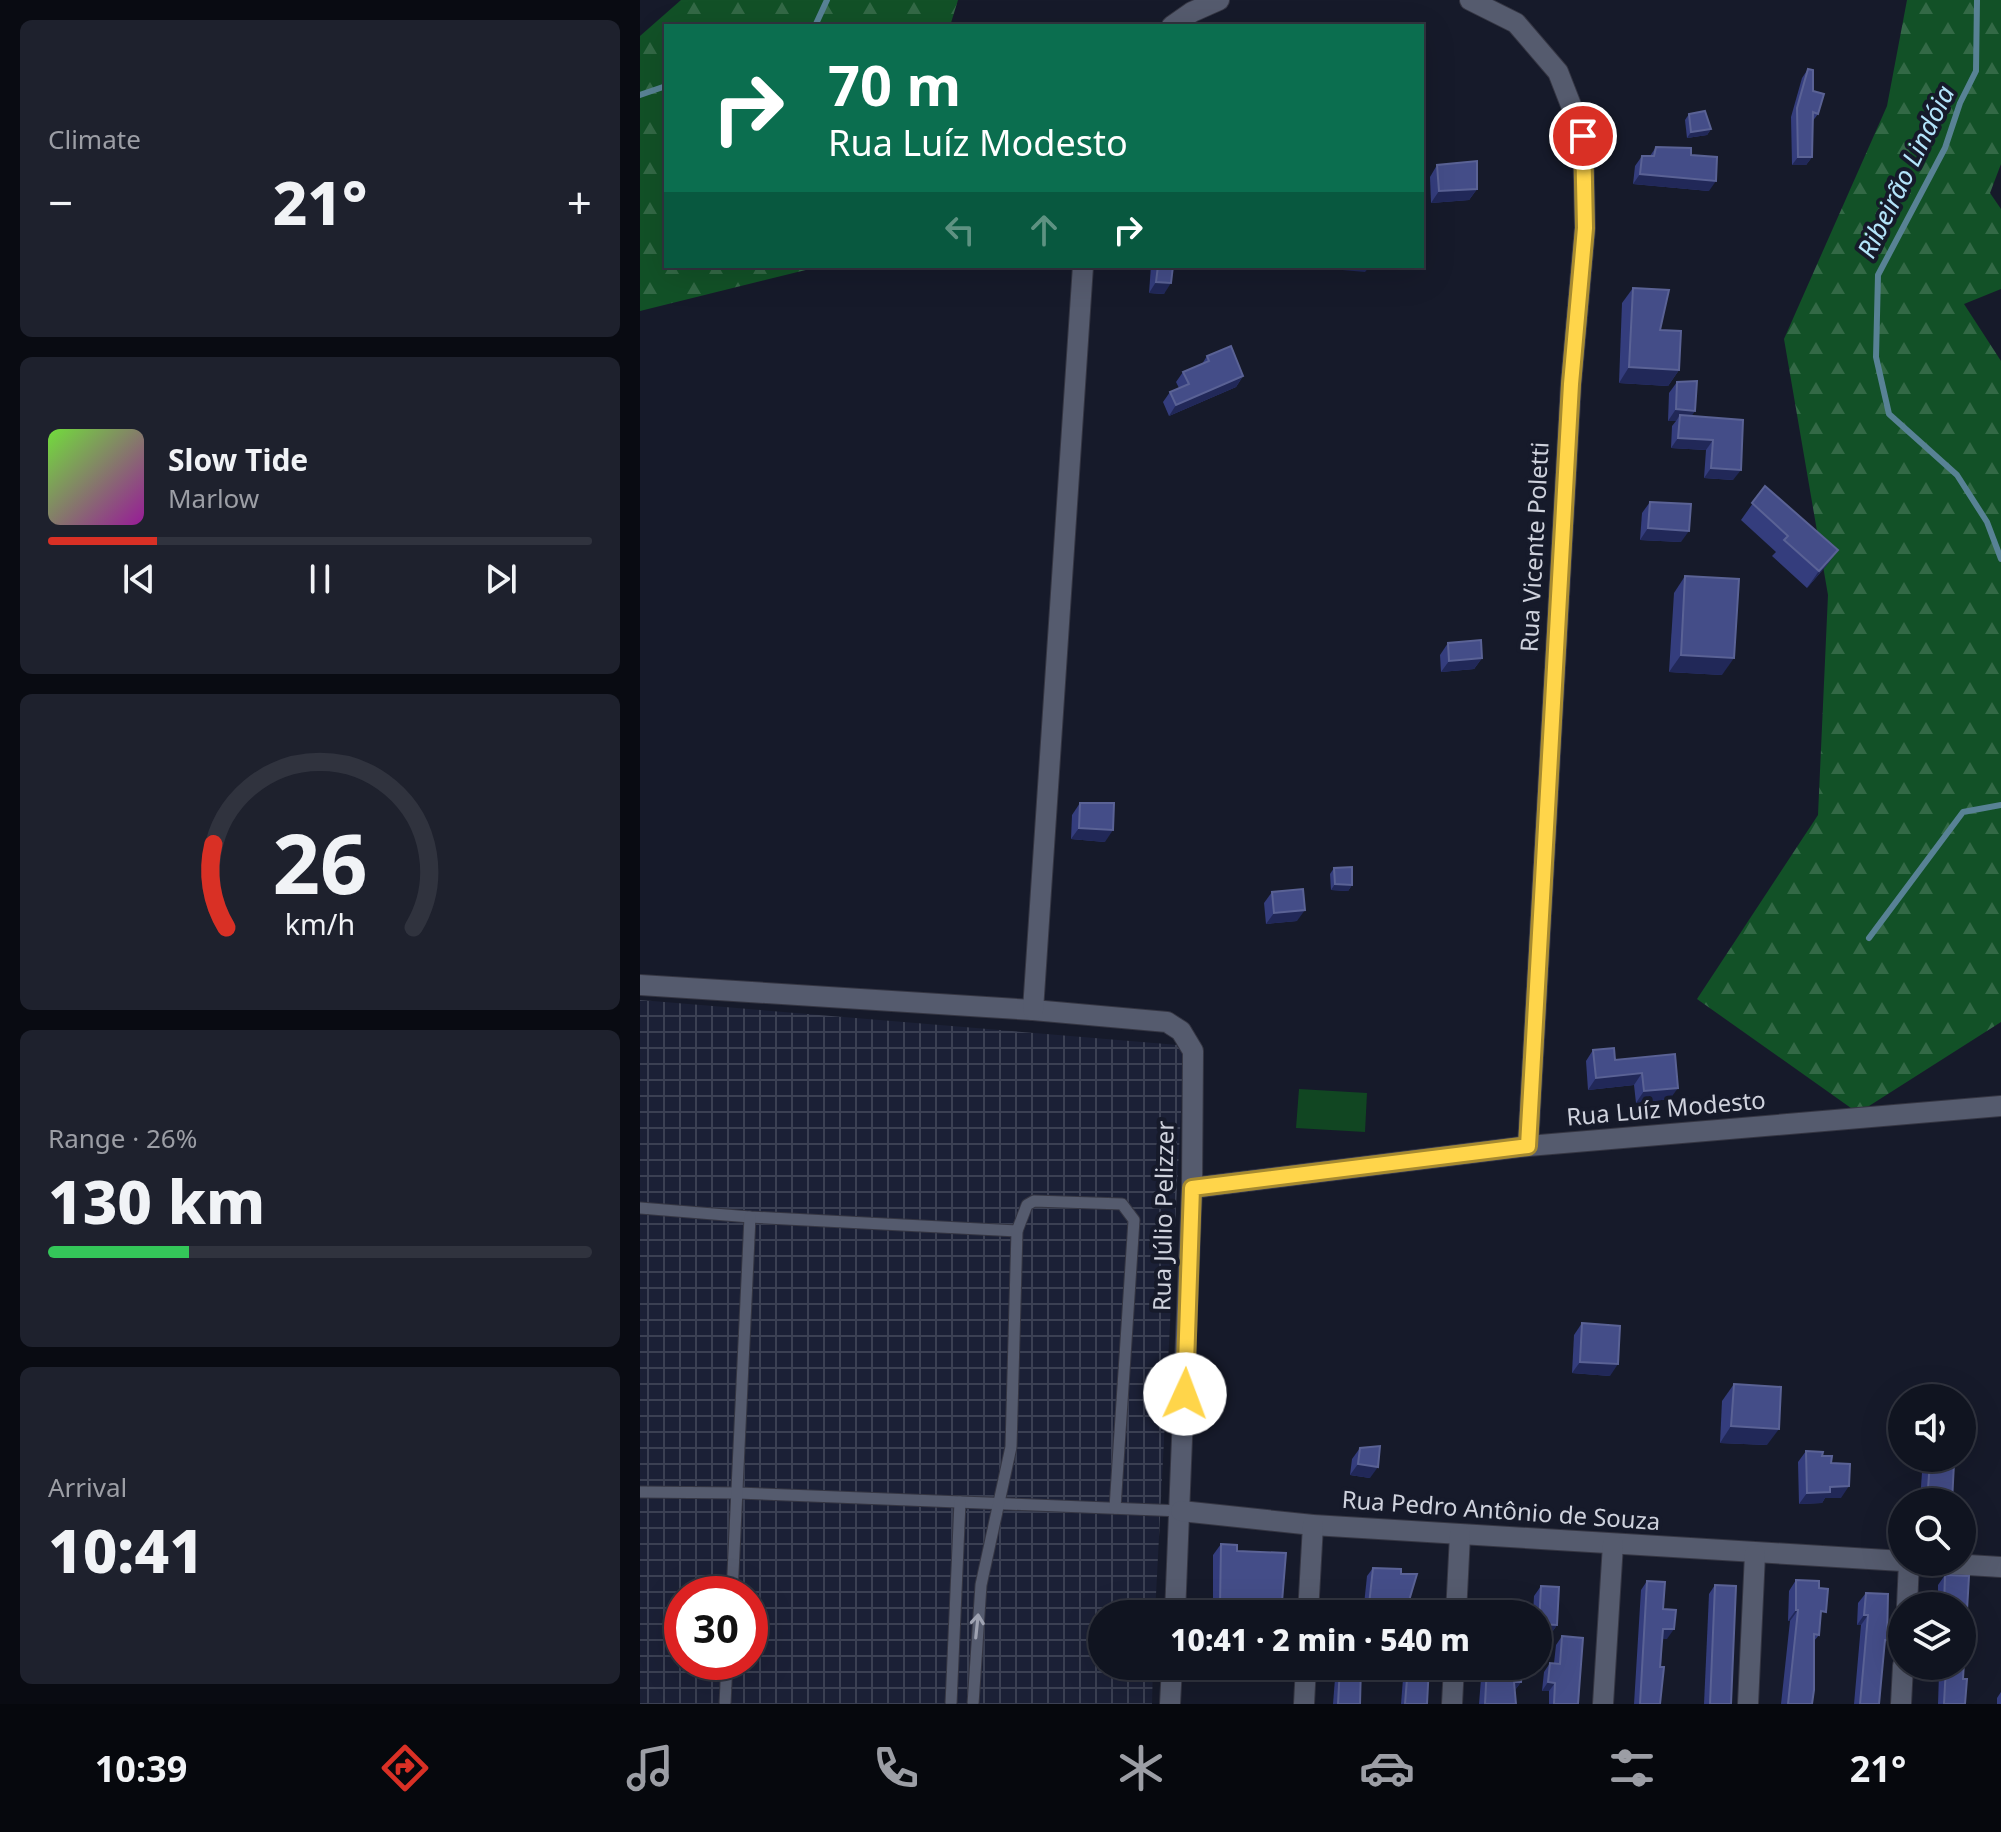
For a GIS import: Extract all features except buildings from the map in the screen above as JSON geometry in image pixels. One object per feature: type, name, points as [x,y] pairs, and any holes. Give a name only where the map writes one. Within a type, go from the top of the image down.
[{"type":"street","points":[[1175,24],[1219,0]]},
{"type":"street","name":"Rua Vicente Poletti","points":[[1470,0],[1516,23],[1558,72],[1583,136],[1585,228],[1570,400],[1528,1146]]},
{"type":"street","points":[[640,985],[1033,1010],[1083,268]]},
{"type":"street","name":"Rua Júlio Pelizzer","points":[[1033,1010],[1167,1022],[1181,1031],[1193,1051],[1192,1188],[1176,1600]]},
{"type":"street","name":"Rua Luíz Modesto","points":[[1192,1188],[1528,1146],[2001,1106]]},
{"type":"street","name":"Rua Pedro Antônio de Souza","points":[[1181,1511],[1313,1525],[1888,1561]]},
{"type":"street","points":[[1309,1600],[1313,1525]]},
{"type":"street","points":[[1457,1600],[1460,1535]]},
{"type":"street","points":[[1603,1704],[1613,1544]]},
{"type":"street","points":[[1748,1704],[1755,1554]]},
{"type":"street","name":"Rua Pedro Antônio de Souza","points":[[1976,1566],[2001,1567]]},
{"type":"street","points":[[1170,1704],[1171,1680]]},
{"type":"street","points":[[1304,1704],[1305,1680]]},
{"type":"street","points":[[1452,1704],[1453,1680]]},
{"type":"street","points":[[1901,1704],[1902,1680]]},
{"type":"lane","points":[[973,1704],[981,1585],[1011,1447],[1017,1231],[1027,1205],[1034,1201],[1122,1204],[1134,1220],[1115,1508]]},
{"type":"lane","points":[[640,1208],[1017,1231]]},
{"type":"lane","points":[[733,1576],[750,1217]]},
{"type":"lane","name":"Rua Pedro Antônio de Souza","points":[[640,1492],[738,1493],[1181,1511]]},
{"type":"lane","points":[[951,1704],[960,1502]]},
{"type":"lane","points":[[725,1704],[726,1680]]},
{"type":"shaded area","points":[[640,1000],[1178,1045],[1184,1053],[1156,1600],[1088,1600],[1088,1680],[1153,1680],[1152,1704],[640,1704]]},
{"type":"green space","points":[[681,0],[958,0],[951,24],[664,24],[664,268],[814,268],[640,311],[640,36]]},
{"type":"green space","points":[[1907,0],[2001,0],[2001,164],[1990,193],[2001,209],[2001,289],[1964,304],[2001,361],[2001,1022],[1858,1113],[1697,999],[1818,815],[1828,595],[1784,339],[1887,106]]},
{"type":"green space","points":[[1299,1089],[1367,1093],[1365,1132],[1296,1128]]},
{"type":"waterway","name":"Ribeirão Lindóia","points":[[816,24],[827,0]]},
{"type":"waterway","name":"Ribeirão Lindóia","points":[[1977,0],[1976,71],[1960,103],[1945,148],[1878,275],[1876,357],[1889,414],[1957,475],[1987,522],[2001,559]]},
{"type":"waterway","name":"Ribeirão Lindóia","points":[[640,95],[664,87]]},
{"type":"waterway","points":[[1869,938],[1963,812],[2001,805]]},
{"type":"route","points":[[1185,1394],[1192,1188],[1528,1146],[1571,384],[1585,228],[1583,136]]}]
